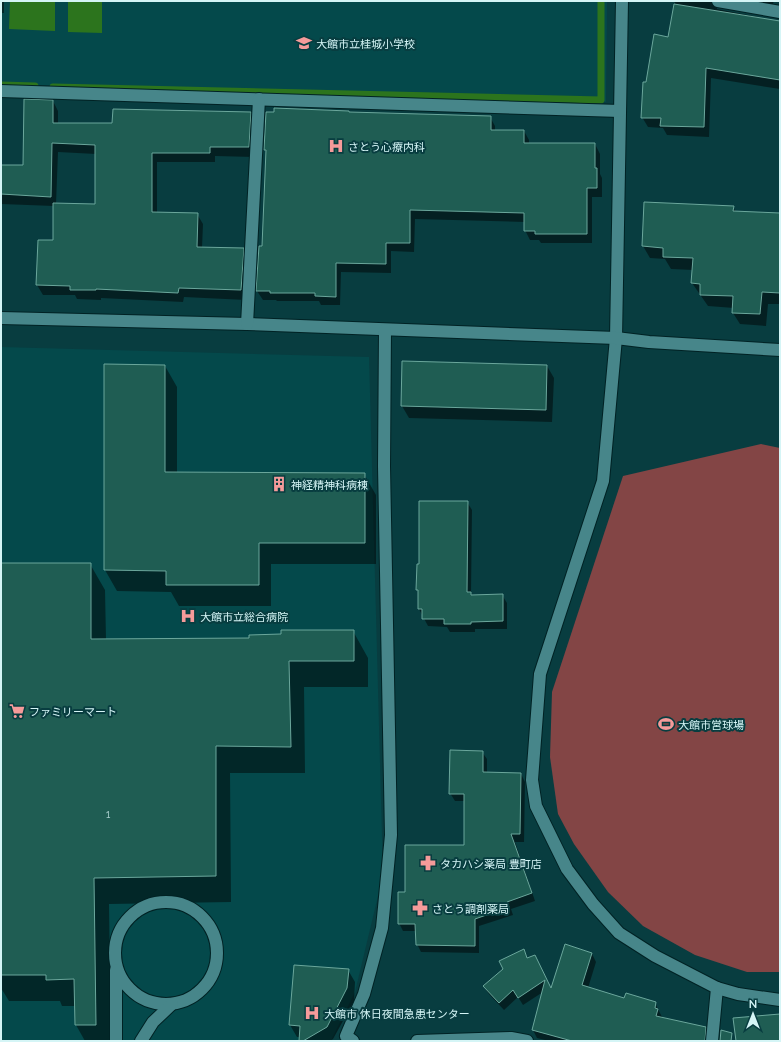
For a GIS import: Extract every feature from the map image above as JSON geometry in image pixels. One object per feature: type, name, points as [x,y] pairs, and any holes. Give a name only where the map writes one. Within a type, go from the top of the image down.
[{"type":"street","points":[[622,1],[616,338],[603,482],[540,674],[532,780],[536,806],[567,869],[593,904],[618,933],[655,956],[717,988],[738,994],[780,1000]]},
{"type":"street","points":[[718,1],[780,12]]},
{"type":"street","points":[[1,91],[620,111]]},
{"type":"street","points":[[247,324],[259,99]]},
{"type":"street","points":[[1,318],[247,324],[616,338],[649,342],[780,350]]},
{"type":"street","points":[[353,1041],[346,1036],[364,994],[382,928],[391,835],[384,466],[385,330]]},
{"type":"street","points":[[116,967],[124,983],[137,996],[154,1003],[172,1004],[194,996],[204,988],[214,974],[218,956],[216,938],[208,922],[197,911],[183,904],[167,901],[151,903],[136,910],[125,922],[117,936],[114,951],[116,967],[116,1041]]},
{"type":"street","points":[[712,1041],[717,988]]},
{"type":"street","points":[[141,1041],[153,1022],[172,1004]]},
{"type":"street","points":[[417,1041],[511,1038],[527,1041]]},
{"type":"shaded area","name":"大館市立桂城小学校","points":[[1,1],[607,1],[606,102],[1,84]]},
{"type":"shaded area","points":[[10,1],[55,1],[55,31],[9,29]]},
{"type":"shaded area","points":[[68,1],[102,1],[102,33],[68,32]]},
{"type":"shaded area","name":"大館市立総合病院","points":[[1,347],[369,357],[383,875],[355,992],[331,1041],[1,1041]]},
{"type":"shaded area","name":"大館市営球場","points":[[761,444],[780,448],[780,972],[747,972],[695,955],[643,926],[608,892],[574,844],[558,814],[550,757],[552,692],[623,476]]},
{"type":"building","points":[[674,4],[780,21],[780,80],[706,68],[704,127],[660,126],[661,118],[641,118],[643,82],[646,82],[654,34],[668,37]]},
{"type":"building","points":[[24,99],[53,100],[53,123],[112,123],[113,109],[251,112],[249,147],[210,147],[210,153],[152,153],[152,212],[198,213],[197,247],[244,248],[241,290],[179,288],[178,293],[96,289],[70,290],[70,286],[36,285],[38,240],[53,240],[53,203],[95,204],[95,145],[52,143],[51,197],[1,194],[1,165],[23,165]]},
{"type":"building","points":[[274,108],[349,112],[491,116],[491,130],[524,130],[524,143],[595,143],[597,188],[587,188],[587,234],[535,234],[535,231],[524,231],[524,213],[410,210],[410,243],[386,243],[386,264],[336,263],[336,297],[315,296],[315,293],[270,293],[270,291],[256,291],[259,246],[262,246],[266,112],[274,112]]},
{"type":"building","points":[[644,202],[734,206],[733,211],[780,213],[780,293],[762,292],[760,314],[732,313],[733,296],[700,295],[700,284],[691,283],[693,258],[663,257],[663,248],[642,246]]},
{"type":"building","points":[[402,361],[547,365],[546,410],[401,406]]},
{"type":"building","name":"神経精神科病棟","points":[[104,364],[165,365],[165,472],[365,473],[365,543],[259,543],[259,585],[166,585],[166,571],[104,570]]},
{"type":"building","points":[[419,501],[468,501],[467,592],[471,592],[471,595],[503,594],[503,621],[471,622],[471,624],[444,624],[444,619],[422,619],[422,609],[418,609],[418,590],[416,590],[417,564],[419,564]]},
{"type":"building","name":"大館市立総合病院","points":[[1,563],[91,563],[91,639],[249,638],[249,635],[281,634],[281,630],[354,630],[354,661],[289,661],[291,747],[216,746],[216,876],[94,878],[96,1025],[75,1025],[74,979],[46,980],[46,975],[1,975]]},
{"type":"building","points":[[450,750],[483,751],[483,772],[521,773],[520,834],[511,834],[532,893],[507,902],[509,907],[475,919],[475,946],[416,945],[415,924],[398,924],[398,892],[405,892],[405,845],[464,845],[464,794],[449,794]]},
{"type":"building","points":[[565,944],[592,953],[582,985],[624,998],[626,993],[656,1002],[655,1008],[658,1009],[656,1016],[706,1027],[705,1041],[572,1041],[532,1030],[545,980],[518,998],[513,990],[499,1003],[483,986],[503,969],[499,961],[524,949],[527,958],[535,955],[551,988]]},
{"type":"building","name":"大館市 休日夜間急患センター","points":[[294,965],[349,969],[347,988],[327,1027],[303,1041],[299,1041],[300,1026],[289,1025]]},
{"type":"building","points":[[780,1014],[780,1041],[736,1041],[733,1018]]},
{"type":"building","points":[[721,1030],[732,1033],[731,1041],[720,1041]]},
{"type":"waterway","points":[[53,87],[601,100],[601,1]]},
{"type":"waterway","points":[[1,85],[35,86]]},
{"type":"place","name":"大館市立桂城小学校","points":[[304,43]]},
{"type":"place","name":"さとう心療内科","points":[[336,146]]},
{"type":"place","name":"神経精神科病棟","points":[[279,484]]},
{"type":"place","name":"大館市立総合病院","points":[[188,616]]},
{"type":"place","name":"ファミリーマート","points":[[17,711]]},
{"type":"place","name":"大館市営球場","points":[[666,724]]},
{"type":"place","name":"タカハシ薬局 豊町店","points":[[428,863]]},
{"type":"place","name":"さとう調剤薬局","points":[[420,908]]},
{"type":"place","name":"大館市 休日夜間急患センター","points":[[312,1013]]}]
